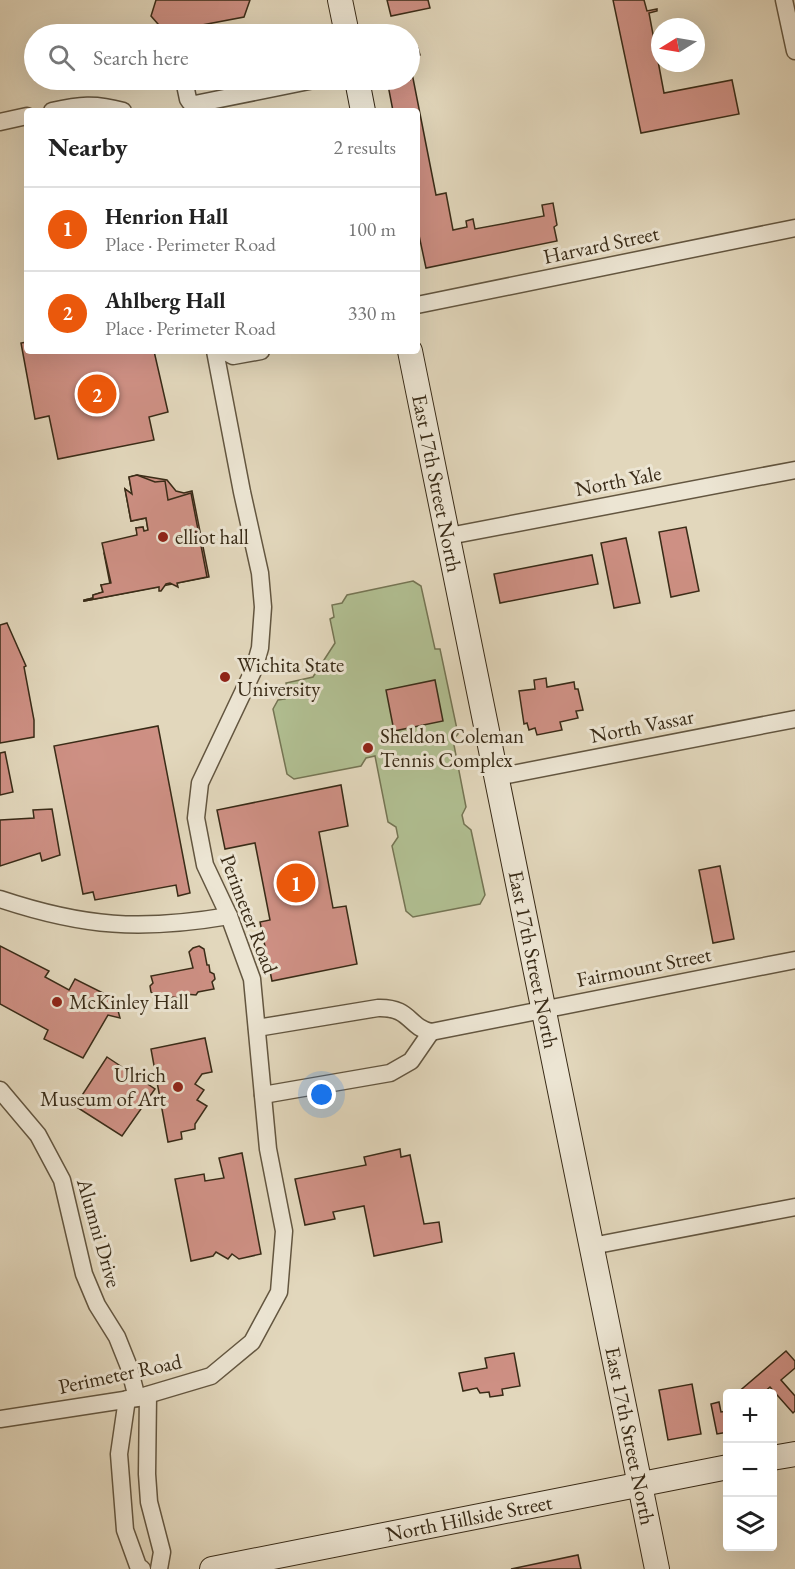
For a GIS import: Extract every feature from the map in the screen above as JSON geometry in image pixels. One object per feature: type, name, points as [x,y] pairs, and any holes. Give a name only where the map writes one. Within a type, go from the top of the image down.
[{"type":"street","points":[[340,0],[346,24]]},
{"type":"street","points":[[784,0],[795,51]]},
{"type":"street","points":[[186,90],[188,99],[195,104],[264,90]]},
{"type":"street","points":[[359,90],[362,108]]},
{"type":"street","points":[[67,108],[87,104],[112,108]]},
{"type":"street","points":[[0,122],[24,117]]},
{"type":"street","name":"Harvard Street","points":[[420,304],[795,228]]},
{"type":"street","name":"Perimeter Road","points":[[0,1419],[137,1398],[211,1376],[252,1342],[279,1292],[284,1230],[268,1149],[252,979],[229,916],[205,865],[196,818],[200,783],[254,669],[260,648],[263,607],[260,573],[216,354]]},
{"type":"street","points":[[229,354],[233,356],[244,354]]},
{"type":"street","name":"East 17th Street North","points":[[411,354],[657,1569]]},
{"type":"street","name":"North Yale","points":[[449,536],[795,470]]},
{"type":"street","name":"North Vassar","points":[[497,777],[795,719]]},
{"type":"street","points":[[0,899],[70,919],[125,926],[181,924],[229,916]]},
{"type":"street","name":"Fairmount Street","points":[[431,1032],[795,960]]},
{"type":"street","points":[[257,1028],[390,1008],[402,1011],[418,1026],[431,1032],[411,1061],[390,1073],[262,1095]]},
{"type":"street","name":"Alumni Drive","points":[[0,1090],[38,1135],[62,1180],[84,1274],[97,1305],[117,1337],[129,1367],[137,1398],[149,1502],[162,1552],[159,1569]]},
{"type":"street","points":[[592,1246],[795,1207]]},
{"type":"street","name":"Alumni Drive","points":[[137,1398],[119,1454],[125,1530],[138,1566],[142,1569]]},
{"type":"street","points":[[777,1457],[795,1454]]},
{"type":"street","name":"North Hillside Street","points":[[212,1569],[723,1468]]},
{"type":"green space","name":"Sheldon Coleman Tennis Complex","points":[[413,581],[421,586],[435,649],[440,649],[458,734],[453,740],[466,807],[462,815],[464,824],[471,830],[485,895],[480,904],[413,917],[406,911],[392,846],[398,837],[396,827],[388,822],[375,756],[366,758],[361,766],[294,779],[287,774],[273,709],[278,700],[285,699],[282,688],[287,687],[286,683],[313,677],[335,643],[330,619],[334,617],[332,605],[342,603],[347,595]]},
{"type":"building","points":[[156,0],[250,0],[244,17],[207,24],[158,24],[151,16]]},
{"type":"building","points":[[387,0],[428,0],[430,8],[391,16]]},
{"type":"building","points":[[613,0],[644,0],[647,11],[657,9],[649,13],[651,72],[660,72],[664,93],[732,80],[739,114],[641,133]]},
{"type":"building","points":[[389,90],[415,90],[419,108],[392,108]]},
{"type":"building","points":[[420,114],[436,195],[446,193],[453,230],[467,227],[466,221],[473,219],[475,229],[544,216],[542,205],[553,203],[557,225],[554,227],[557,241],[426,268],[420,240]]},
{"type":"building","points":[[24,342],[24,354],[155,354],[168,412],[149,417],[154,440],[58,459],[49,416],[35,419],[21,343]]},
{"type":"building","name":"elliot hall","points":[[137,475],[167,480],[176,491],[184,493],[192,491],[209,577],[84,601],[103,592],[101,585],[110,584],[104,553],[140,546],[136,528],[143,527],[144,533],[148,530],[146,518],[131,521],[125,489],[132,494],[129,477]]},
{"type":"building","name":"elliot hall","points":[[137,475],[155,482],[165,481],[168,500],[191,493],[207,577],[177,583],[178,587],[170,583],[166,584],[161,591],[159,587],[84,601],[103,592],[101,585],[111,583],[102,543],[137,535],[136,528],[143,527],[144,531],[148,530],[146,518],[131,521],[125,489],[132,494],[129,477]]},
{"type":"building","points":[[686,527],[699,591],[671,597],[659,532]]},
{"type":"building","points":[[626,538],[640,603],[614,608],[601,543]]},
{"type":"building","points":[[592,555],[598,584],[500,603],[494,574]]},
{"type":"building","points":[[7,623],[26,666],[24,667],[34,720],[34,737],[0,743],[0,625]]},
{"type":"building","points":[[546,678],[547,687],[574,682],[583,710],[576,711],[578,718],[560,722],[562,730],[537,735],[535,728],[529,730],[527,723],[524,724],[519,691],[535,689],[534,680]]},
{"type":"building","points":[[435,680],[443,721],[394,731],[386,690]]},
{"type":"building","points":[[158,726],[190,893],[178,896],[176,885],[95,900],[93,892],[83,894],[54,746]]},
{"type":"building","points":[[5,752],[13,792],[0,795],[0,753]]},
{"type":"building","points":[[341,785],[348,826],[319,832],[333,908],[346,906],[357,964],[272,981],[260,922],[270,920],[255,843],[225,849],[217,810]]},
{"type":"building","points":[[52,809],[60,855],[42,861],[40,853],[0,866],[0,820],[34,818],[33,810]]},
{"type":"building","points":[[720,866],[734,939],[713,943],[699,870]]},
{"type":"building","name":"McKinley Hall","points":[[0,946],[49,971],[45,977],[69,990],[75,979],[115,999],[120,1018],[108,1015],[83,1058],[44,1039],[48,1030],[0,1004]]},
{"type":"building","points":[[199,946],[204,949],[207,965],[209,965],[210,972],[214,974],[215,979],[212,982],[214,989],[198,992],[196,995],[185,994],[179,998],[172,997],[156,1001],[151,992],[150,986],[153,983],[151,976],[193,968],[189,952]]},
{"type":"building","name":"Ulrich Museum of Art","points":[[205,1038],[212,1072],[202,1074],[195,1084],[204,1090],[197,1100],[207,1106],[195,1124],[195,1129],[181,1132],[182,1139],[168,1142],[151,1049]]},
{"type":"building","points":[[107,1057],[155,1089],[122,1136],[75,1106]]},
{"type":"building","points":[[400,1149],[401,1157],[410,1155],[424,1224],[439,1222],[442,1242],[374,1256],[364,1206],[333,1212],[335,1219],[305,1225],[295,1179],[366,1165],[364,1157]]},
{"type":"building","points":[[242,1153],[261,1254],[239,1259],[232,1254],[228,1259],[216,1252],[213,1256],[191,1261],[175,1179],[204,1174],[205,1181],[224,1178],[219,1158]]},
{"type":"building","points":[[786,1351],[795,1361],[795,1368],[781,1380],[795,1396],[793,1413],[777,1395],[777,1389],[770,1387],[768,1389],[742,1389]]},
{"type":"building","points":[[514,1353],[520,1386],[502,1389],[503,1395],[490,1397],[489,1392],[480,1393],[477,1388],[463,1391],[459,1373],[487,1368],[485,1358]]},
{"type":"building","points":[[692,1384],[701,1434],[668,1440],[659,1390]]},
{"type":"building","points":[[719,1402],[721,1412],[723,1412],[723,1433],[717,1434],[711,1404]]},
{"type":"building","points":[[578,1555],[581,1569],[511,1569]]},
{"type":"place","name":"Ahlberg Hall","points":[[97,394]]},
{"type":"place","name":"elliot hall","points":[[163,537]]},
{"type":"place","name":"Wichita State University","points":[[225,677]]},
{"type":"place","name":"Sheldon Coleman Tennis Complex","points":[[368,748]]},
{"type":"place","name":"Henrion Hall","points":[[296,883]]},
{"type":"place","name":"McKinley Hall","points":[[57,1002]]},
{"type":"place","name":"Ulrich Museum of Art","points":[[178,1087]]}]
